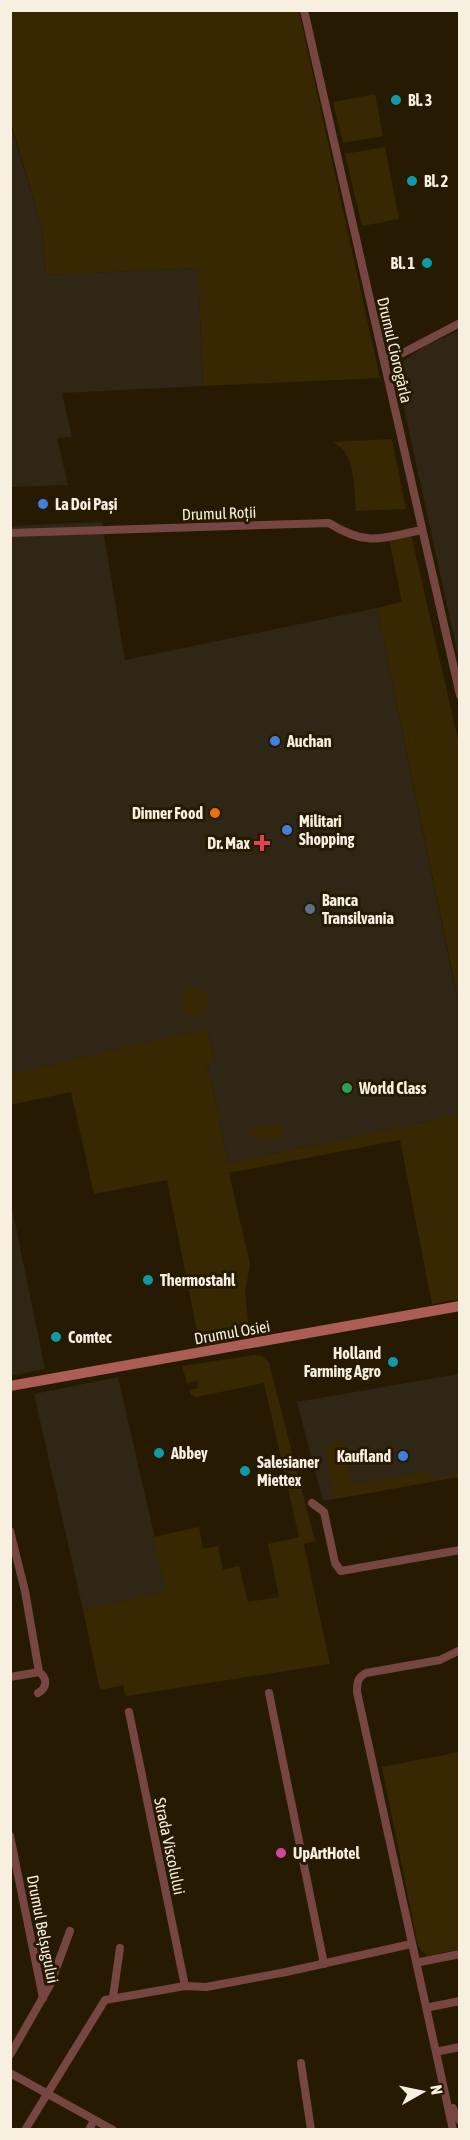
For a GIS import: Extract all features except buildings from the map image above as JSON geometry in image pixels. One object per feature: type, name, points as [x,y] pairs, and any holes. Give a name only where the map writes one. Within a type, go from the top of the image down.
[{"type":"street","name":"Drumul Ciorogârla","points":[[304,10],[459,695]]},
{"type":"street","points":[[384,360],[397,356],[459,323]]},
{"type":"street","name":"Drumul Roții","points":[[10,533],[329,523],[353,537],[376,540],[422,530]]},
{"type":"street","name":"Drumul Osiei","points":[[10,1386],[459,1306]]},
{"type":"street","points":[[312,1503],[324,1512],[335,1563],[341,1571],[459,1550]]},
{"type":"street","points":[[10,1531],[25,1591],[39,1672],[45,1678],[46,1683],[42,1691],[38,1693]]},
{"type":"street","points":[[453,2130],[357,1692],[358,1680],[366,1673],[440,1660],[459,1650]]},
{"type":"street","points":[[10,1677],[39,1672]]},
{"type":"street","points":[[269,1693],[324,1964]]},
{"type":"street","name":"Strada Viscolului","points":[[129,1712],[185,1986]]},
{"type":"street","name":"Drumul Belșugului","points":[[10,1836],[43,1998],[10,2055]]},
{"type":"street","points":[[43,1998],[70,1931]]},
{"type":"street","points":[[411,1944],[418,1954],[459,2121]]},
{"type":"street","points":[[25,2130],[101,2003],[113,1997],[185,1986],[206,1987],[411,1944]]},
{"type":"street","points":[[113,1997],[120,1948]]},
{"type":"street","points":[[420,1962],[459,1954]]},
{"type":"street","points":[[430,2007],[459,2001]]},
{"type":"street","points":[[440,2051],[459,2047]]},
{"type":"street","points":[[301,2062],[310,2130]]},
{"type":"street","points":[[10,2073],[113,2130]]},
{"type":"street","points":[[89,2130],[94,2120]]},
{"type":"shaded area","points":[[10,11],[299,11],[380,378],[203,386],[198,268],[46,275],[42,228],[11,123]]},
{"type":"shaded area","points":[[375,94],[383,136],[343,143],[333,102]]},
{"type":"shaded area","points":[[10,123],[42,228],[46,275],[198,268],[203,386],[62,393],[72,437],[57,438],[68,485],[11,487]]},
{"type":"shaded area","points":[[385,147],[399,219],[362,226],[345,154]]},
{"type":"shaded area","points":[[460,331],[459,660],[395,367],[426,345]]},
{"type":"shaded area","points":[[392,439],[406,509],[356,511],[350,463],[341,447],[333,442]]},
{"type":"shaded area","points":[[102,522],[125,660],[377,608],[459,1008],[459,1115],[228,1163],[207,1062],[214,1060],[207,1028],[11,1075],[10,526]]},
{"type":"shaded area","points":[[411,534],[459,744],[459,1005],[377,608],[402,602],[389,539]]},
{"type":"shaded area","points":[[195,988],[205,992],[209,1002],[205,1012],[195,1016],[185,1012],[181,1002],[185,992]]},
{"type":"shaded area","points":[[207,1028],[214,1061],[207,1063],[228,1163],[459,1115],[459,1299],[432,1304],[400,1140],[229,1173],[250,1264],[245,1293],[249,1329],[241,1339],[200,1347],[167,1180],[94,1194],[71,1092],[11,1105],[10,1075]]},
{"type":"shaded area","points":[[279,1124],[283,1134],[279,1138],[267,1140],[254,1137],[247,1129]]},
{"type":"shaded area","points":[[11,1203],[45,1369],[10,1376]]},
{"type":"shaded area","points":[[255,1355],[262,1356],[269,1363],[315,1541],[304,1544],[330,1664],[126,1696],[123,1685],[100,1690],[83,1610],[166,1591],[154,1537],[199,1527],[203,1549],[218,1546],[223,1570],[239,1566],[248,1602],[279,1597],[268,1544],[299,1537],[264,1383],[196,1397],[191,1395],[189,1390],[198,1388],[197,1381],[187,1383],[182,1366]]},
{"type":"shaded area","points":[[459,1374],[459,1477],[323,1501],[297,1402]]},
{"type":"shaded area","points":[[118,1377],[167,1591],[83,1610],[34,1394]]},
{"type":"shaded area","points":[[344,1441],[352,1485],[430,1471],[431,1479],[459,1474],[459,1477],[334,1499],[324,1445]]},
{"type":"shaded area","points":[[459,1752],[459,1949],[427,1956],[418,1946],[382,1767]]},
{"type":"place","name":"Bl. 3","points":[[396,100]]},
{"type":"place","name":"Bl. 2","points":[[412,181]]},
{"type":"place","name":"Bl. 1","points":[[427,263]]},
{"type":"place","name":"La Doi Pași","points":[[43,504]]},
{"type":"place","name":"Auchan","points":[[275,741]]},
{"type":"place","name":"Dinner Food","points":[[215,813]]},
{"type":"place","name":"Militari Shopping","points":[[287,830]]},
{"type":"place","name":"Dr. Max","points":[[262,843]]},
{"type":"place","name":"Banca Transilvania","points":[[310,909]]},
{"type":"place","name":"World Class","points":[[347,1088]]},
{"type":"place","name":"Thermostahl","points":[[148,1280]]},
{"type":"place","name":"Comtec","points":[[56,1337]]},
{"type":"place","name":"Holland Farming Agro","points":[[393,1362]]},
{"type":"place","name":"Abbey","points":[[159,1453]]},
{"type":"place","name":"Kaufland","points":[[403,1456]]},
{"type":"place","name":"Salesianer Miettex","points":[[245,1471]]},
{"type":"place","name":"UpArtHotel","points":[[281,1853]]}]
